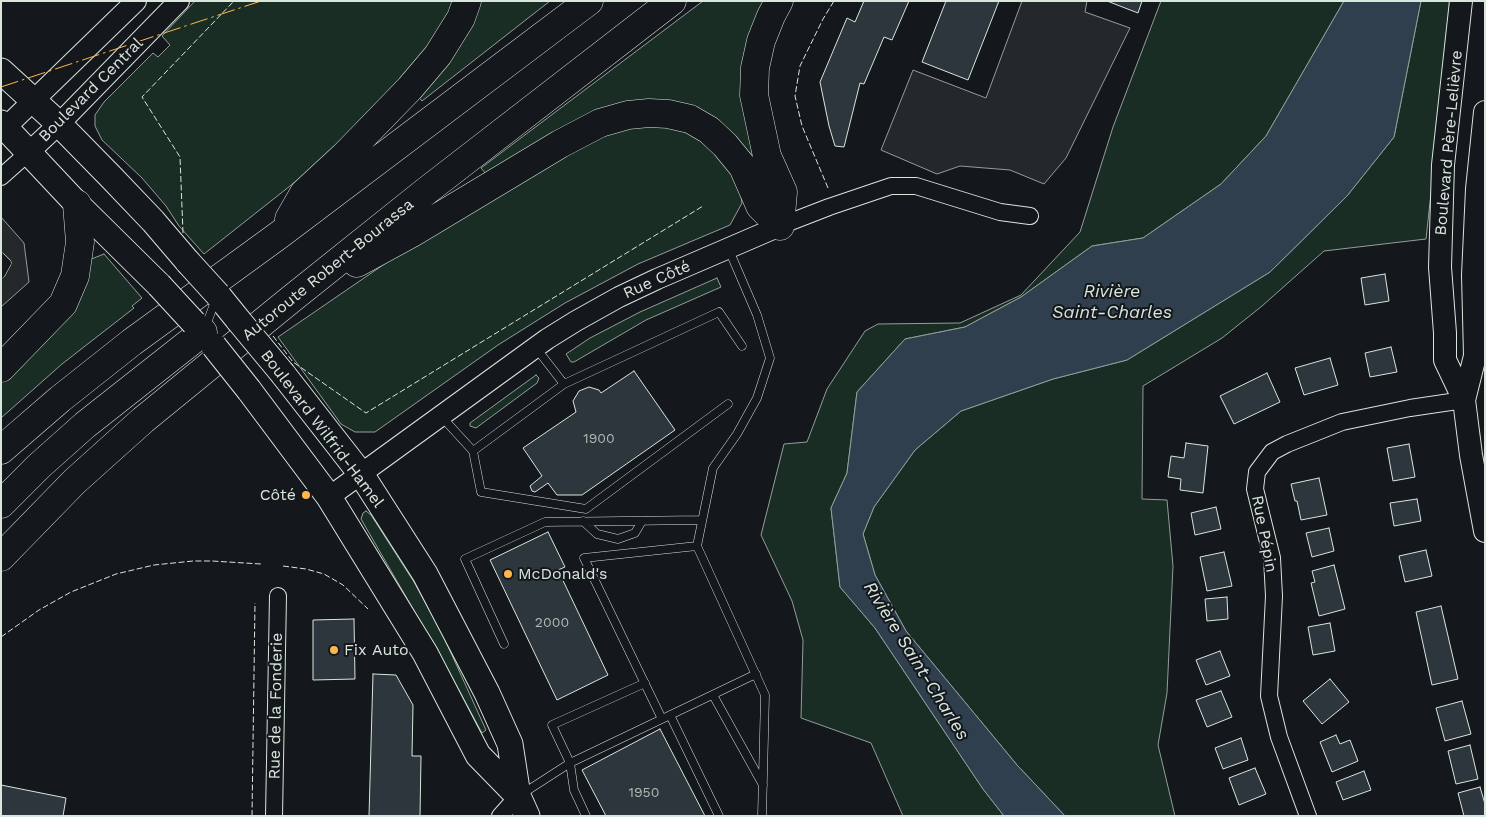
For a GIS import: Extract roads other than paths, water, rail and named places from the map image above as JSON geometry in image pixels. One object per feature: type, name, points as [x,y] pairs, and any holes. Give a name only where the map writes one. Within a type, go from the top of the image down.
[{"type":"highway","points":[[279,235],[304,193],[368,132],[438,55],[461,18],[467,1]]},
{"type":"highway","points":[[1,450],[60,399],[132,342],[279,235],[589,1]]},
{"type":"highway","name":"Autoroute Robert-Bourassa","points":[[1,558],[75,481],[143,420],[499,134],[672,1]]},
{"type":"highway","points":[[779,1],[761,41],[755,68],[754,95],[767,156],[783,192],[780,226]]},
{"type":"highway","points":[[290,300],[412,232],[560,144],[600,123],[628,115],[668,114],[690,119],[709,130],[725,145],[743,167],[760,206],[780,226]]},
{"type":"highway","points":[[1,368],[63,304],[75,276],[80,242],[77,204]]},
{"type":"highway","points":[[1,504],[39,466],[85,425],[193,340]]},
{"type":"main road","name":"Boulevard Père-Lelièvre","points":[[1461,1],[1444,165],[1440,267],[1445,360],[1464,400],[1471,455],[1485,531]]},
{"type":"main road","name":"Boulevard Wilfrid-Hamel","points":[[1,71],[59,124],[154,221],[283,374],[361,474],[425,574],[487,693],[510,744],[523,806]]},
{"type":"main road","name":"Boulevard Père-Lelièvre","points":[[1464,400],[1475,356],[1477,189],[1485,112]]},
{"type":"main road","points":[[3,127],[159,285],[193,340],[249,390],[329,497],[425,653],[478,755],[523,806]]},
{"type":"street","name":"Boulevard Central","points":[[3,127],[136,1]]},
{"type":"street","name":"Boulevard Central","points":[[1,177],[59,124],[179,1]]},
{"type":"street","name":"Rue Côté","points":[[329,497],[576,321],[620,297],[780,226],[828,207],[891,186],[916,186],[1000,212],[1030,216]]},
{"type":"street","name":"Rue Pépin","points":[[1308,816],[1278,737],[1269,696],[1274,596],[1272,558],[1255,489],[1256,472],[1272,452],[1342,422],[1410,408],[1464,400]]},
{"type":"street","name":"Rue de la Fonderie","points":[[274,816],[278,596]]},
{"type":"street","points":[[500,816],[523,806]]},
{"type":"lane","points":[[728,248],[757,315],[770,358],[757,398],[737,434],[713,468],[697,546],[764,694],[762,816]]},
{"type":"lane","points":[[1,257],[7,263],[1,274]]},
{"type":"lane","points":[[193,340],[218,295]]},
{"type":"lane","points":[[472,451],[564,384],[720,312],[742,346]]},
{"type":"lane","points":[[536,348],[564,384]]},
{"type":"lane","points":[[441,416],[472,451],[481,492],[586,509],[728,404]]},
{"type":"lane","points":[[504,644],[465,559],[545,522],[702,520]]},
{"type":"lane","points":[[583,521],[597,534],[618,539],[635,534],[642,521]]},
{"type":"lane","points":[[697,546],[584,558],[645,683],[666,717],[719,816]]},
{"type":"lane","points":[[523,806],[570,763],[756,674]]},
{"type":"lane","points":[[586,816],[574,790],[570,763],[552,725],[645,683]]},
{"type":"lane","points":[[712,695],[762,785]]},
{"type":"water","name":"Rivière Saint-Charles","points":[[1344,1],[1421,1],[1394,137],[1347,196],[1270,272],[1127,360],[1053,379],[961,411],[915,450],[874,507],[863,534],[875,575],[906,631],[1017,765],[1065,816],[1004,816],[983,789],[875,628],[840,587],[831,508],[847,473],[857,392],[905,339],[965,327],[1021,297],[1092,246],[1143,238],[1221,184],[1266,136]]},
{"type":"place","name":"Côté","points":[[306,495]]},
{"type":"place","name":"McDonald's","points":[[508,574]]},
{"type":"place","name":"Fix Auto","points":[[334,650]]}]
